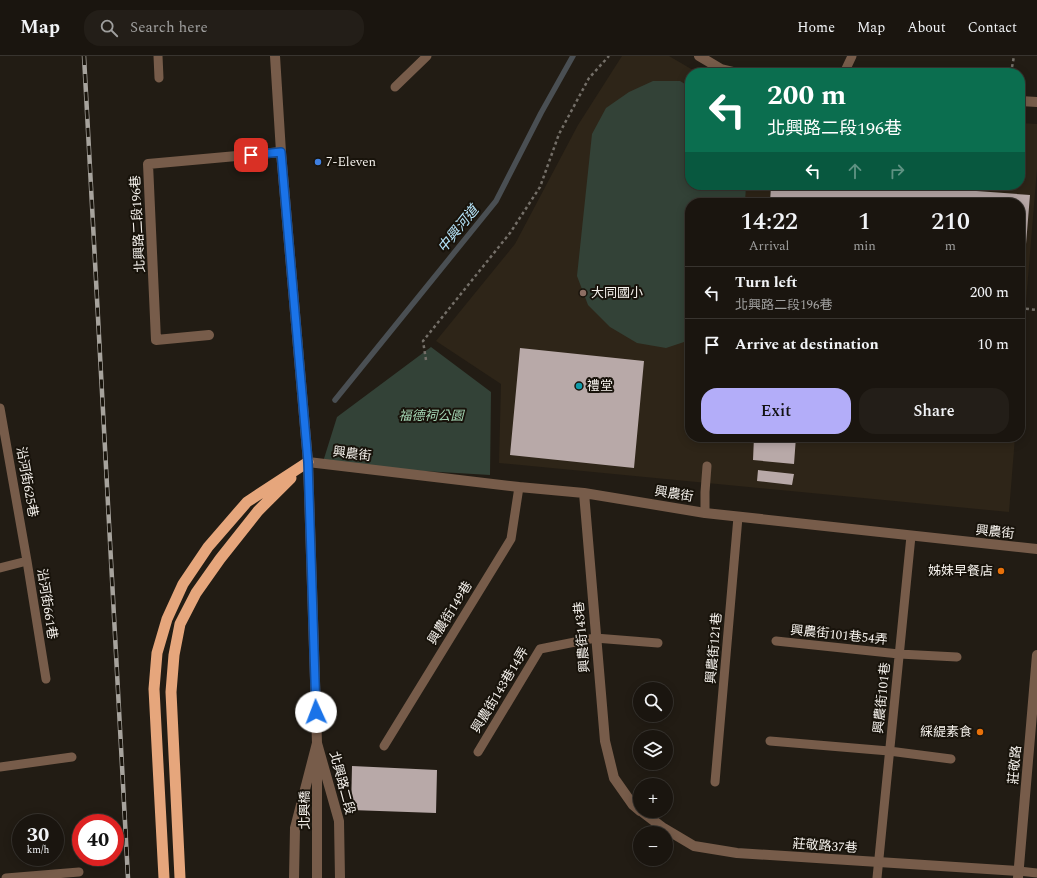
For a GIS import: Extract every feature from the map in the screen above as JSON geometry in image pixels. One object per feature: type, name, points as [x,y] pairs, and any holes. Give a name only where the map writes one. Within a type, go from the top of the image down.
[{"type":"highway","points":[[164,878],[154,689],[158,653],[166,619],[183,584],[208,547],[247,502],[308,462]]},
{"type":"highway","points":[[180,878],[171,692],[174,655],[180,624],[196,593],[220,559],[258,511],[308,462]]},
{"type":"street","name":"北興路二段","points":[[276,56],[281,152],[308,462],[317,743],[339,821],[340,878]]},
{"type":"street","points":[[699,56],[719,68]]},
{"type":"street","points":[[1025,101],[1037,102]]},
{"type":"street","name":"北興路二段196巷","points":[[209,335],[156,340],[148,164],[281,152]]},
{"type":"street","name":"興農街","points":[[308,462],[584,493],[738,517],[1037,549]]},
{"type":"street","name":"興農街143巷","points":[[584,493],[595,638],[605,741],[614,778]]},
{"type":"street","name":"莊敬路","points":[[1019,875],[1037,655]]},
{"type":"street","name":"北興路二段","points":[[294,878],[295,828],[317,743]]},
{"type":"street","name":"北興橋","points":[[317,743],[317,878]]},
{"type":"street","name":"莊敬路37巷","points":[[614,778],[633,805]]},
{"type":"street","name":"莊敬路37巷","points":[[650,818],[694,846],[737,854],[878,862],[1019,875]]},
{"type":"lane","points":[[158,56],[158,78]]},
{"type":"lane","points":[[395,87],[427,56]]},
{"type":"lane","points":[[846,68],[852,56]]},
{"type":"lane","name":"沿河街625巷","points":[[0,408],[27,561]]},
{"type":"lane","points":[[705,513],[705,492],[708,466]]},
{"type":"lane","name":"興農街149巷","points":[[384,746],[511,539],[520,487]]},
{"type":"lane","name":"興農街121巷","points":[[715,782],[738,517]]},
{"type":"lane","name":"興農街101巷","points":[[877,878],[911,536]]},
{"type":"lane","name":"沿河街661巷","points":[[0,568],[27,561],[46,679]]},
{"type":"lane","name":"興農街143巷14弄","points":[[478,752],[540,649],[595,638],[658,643]]},
{"type":"lane","name":"興農街101巷54弄","points":[[776,641],[899,654],[957,657]]},
{"type":"lane","points":[[770,740],[890,751],[951,759]]},
{"type":"lane","points":[[0,767],[72,757]]},
{"type":"lane","points":[[6,878],[79,872]]},
{"type":"lane","points":[[1019,875],[1037,873]]},
{"type":"path","points":[[426,360],[423,341],[510,233],[540,186],[559,134],[589,78],[609,56]]},
{"type":"path","points":[[1012,68],[1014,56]]},
{"type":"path","points":[[1025,309],[1037,310]]},
{"type":"shaded area","name":"大同國小","points":[[622,56],[669,56],[689,68],[685,68],[685,190],[1025,190],[1025,123],[1037,124],[1037,169],[1025,314],[1025,198],[685,198],[685,442],[1015,442],[1009,512],[499,463],[501,384],[436,341],[515,244],[578,125]]},
{"type":"green space","points":[[653,81],[680,81],[685,84],[685,190],[746,190],[745,198],[685,198],[685,342],[666,348],[637,343],[610,327],[588,305],[577,276],[592,134],[606,108],[629,92]]},
{"type":"green space","name":"福德祠公園","points":[[431,347],[491,392],[490,475],[322,465],[337,417]]},
{"type":"building","points":[[771,190],[962,190],[1030,195],[1026,244],[1025,198],[770,198]]},
{"type":"building","name":"禮堂","points":[[520,348],[644,361],[634,468],[510,455]]},
{"type":"building","points":[[754,442],[796,442],[794,464],[753,460]]},
{"type":"building","points":[[758,470],[794,474],[792,485],[757,481]]},
{"type":"building","points":[[352,766],[437,770],[436,813],[351,810]]},
{"type":"waterway","name":"中興河道","points":[[335,400],[496,201],[541,113],[573,56]]},
{"type":"railway","points":[[84,56],[128,878]]},
{"type":"place","name":"7-Eleven","points":[[318,162]]},
{"type":"place","name":"大同國小","points":[[583,293]]},
{"type":"place","name":"禮堂","points":[[579,386]]},
{"type":"place","name":"姊妹早餐店","points":[[1001,571]]},
{"type":"place","name":"綵緹素食","points":[[980,732]]},
{"type":"route","points":[[251,155],[281,152],[308,462],[316,712]]}]
